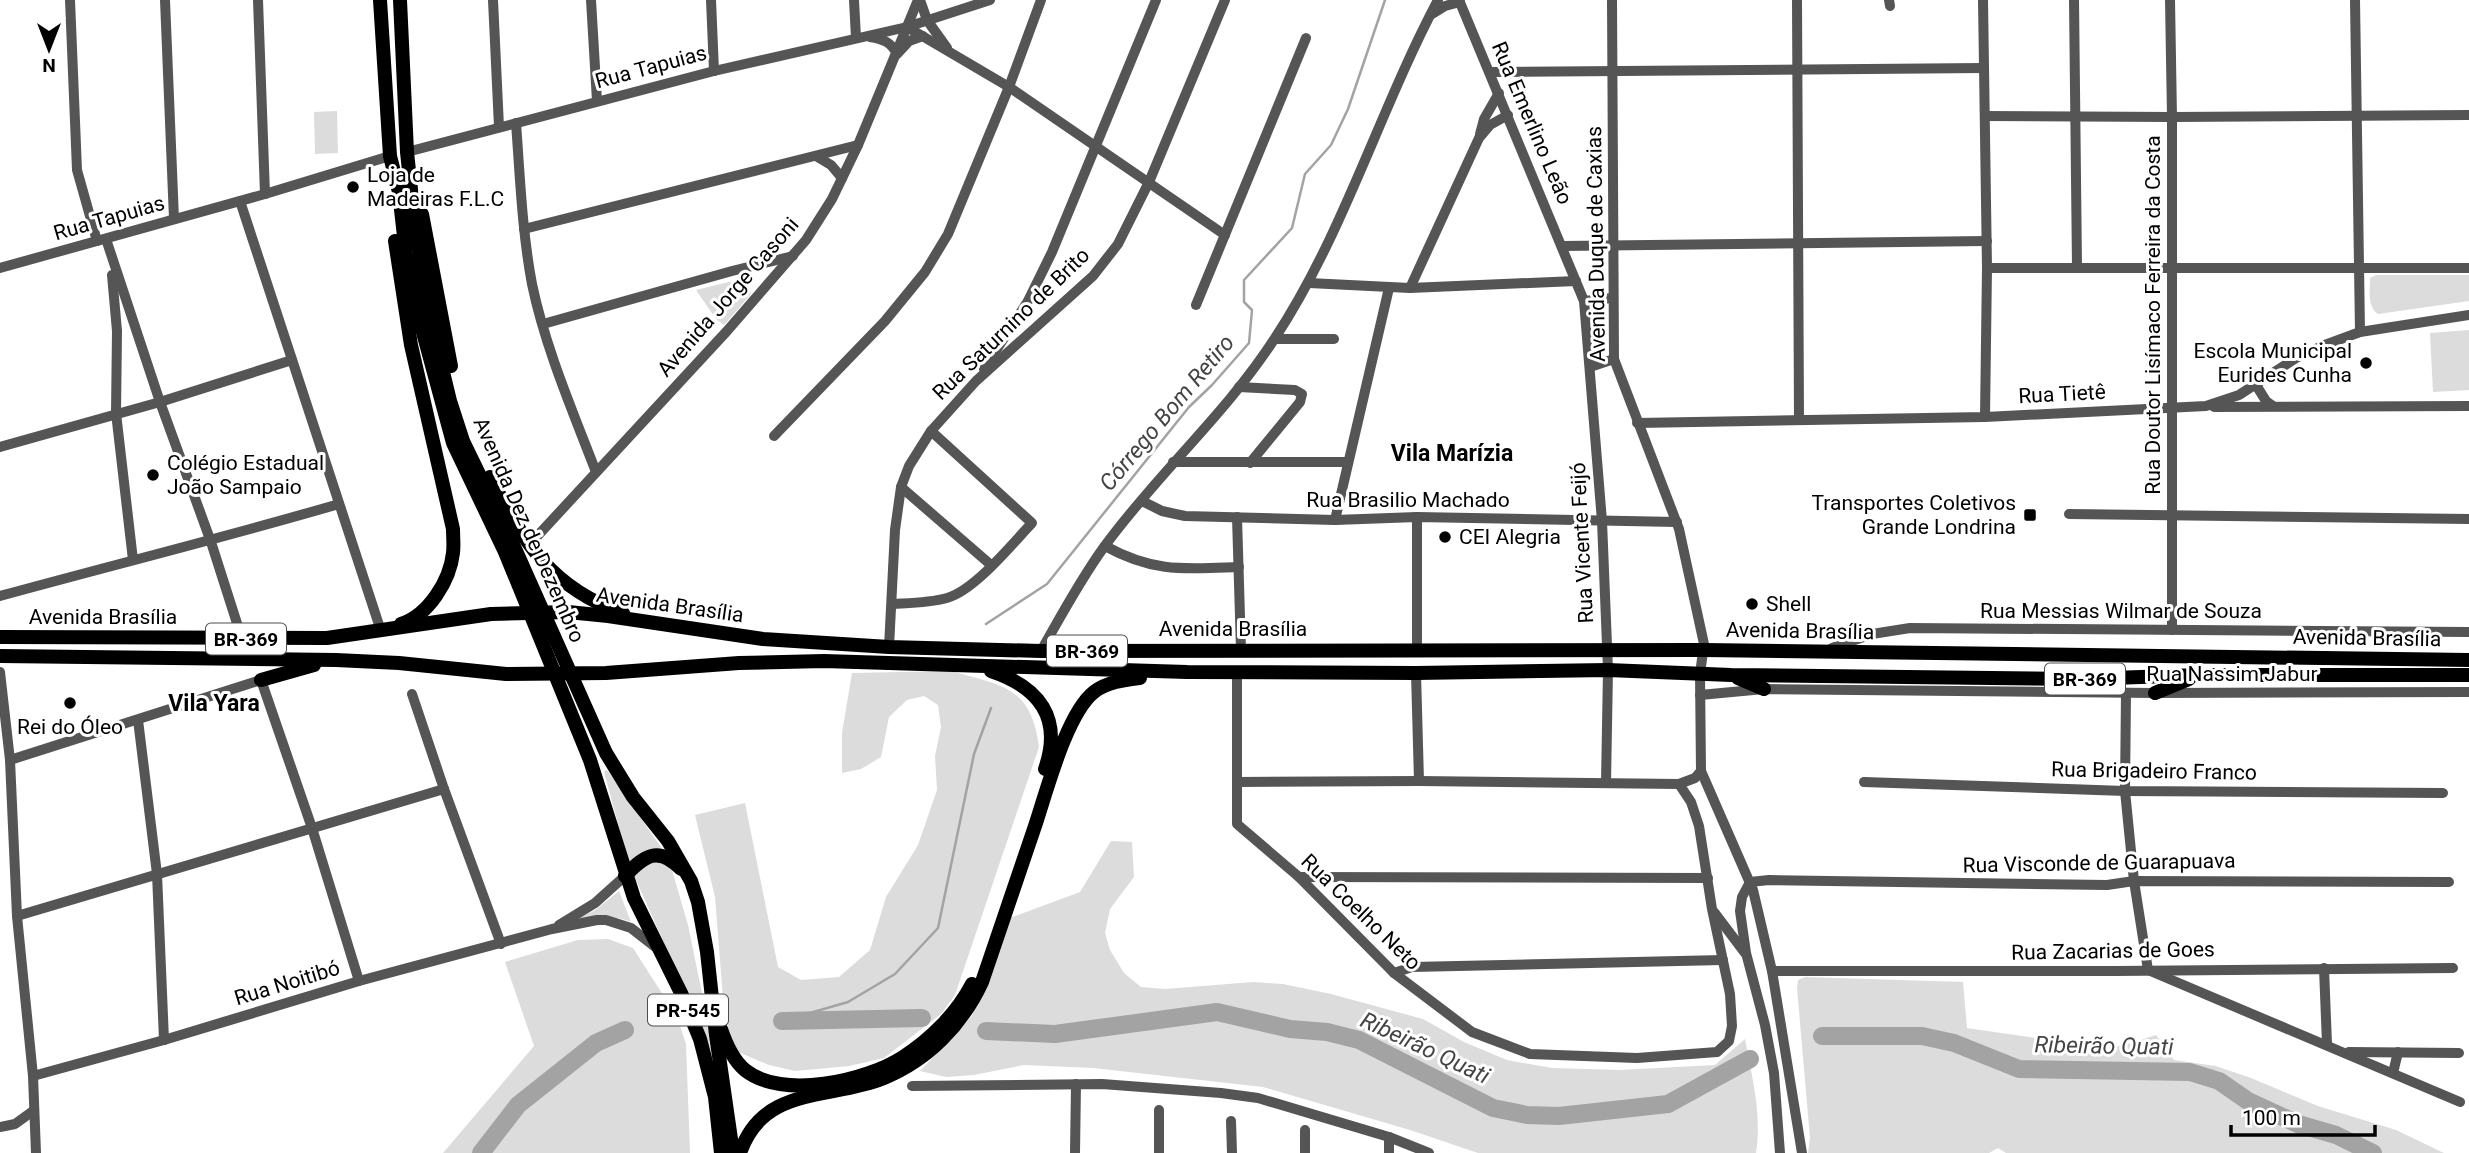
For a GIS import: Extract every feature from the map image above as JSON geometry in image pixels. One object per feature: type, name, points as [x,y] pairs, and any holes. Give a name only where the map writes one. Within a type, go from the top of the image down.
[{"type":"highway","name":"Avenida Dez de Dezembro","points":[[380,0],[390,156],[406,254],[418,314],[453,443],[505,552],[590,760],[625,876]]},
{"type":"highway","name":"Avenida Dez de Dezembro","points":[[400,0],[407,153],[418,254],[428,310],[450,401],[463,441],[513,544],[607,753],[633,797],[668,841],[691,881]]},
{"type":"highway","points":[[407,153],[416,171],[431,262],[461,409],[478,454],[529,545],[561,581],[615,610],[648,621]]},
{"type":"highway","points":[[381,631],[408,622],[422,612],[444,579],[453,552],[453,530],[411,345],[388,183],[390,156]]},
{"type":"highway","name":"Avenida Brasília","points":[[0,637],[327,638],[491,614],[568,612],[763,639],[889,647],[1041,651],[1703,650],[2469,660]]},
{"type":"highway","name":"Avenida Brasília","points":[[0,656],[336,660],[399,663],[506,674],[606,673],[780,661],[1187,672],[1608,670],[1731,675],[2082,679],[2200,675],[2469,675]]},
{"type":"highway","points":[[261,680],[336,660]]},
{"type":"highway","points":[[712,1001],[727,1045],[741,1067],[762,1080],[781,1084],[811,1085],[870,1073],[903,1057],[947,1019],[975,979],[1050,757],[1052,736],[1042,704],[1033,693],[1010,678],[978,666]]},
{"type":"highway","points":[[740,1153],[748,1133],[774,1108],[795,1099],[850,1089],[886,1078],[926,1054],[946,1035],[971,1005],[982,982],[1058,757],[1082,705],[1094,692],[1111,683],[1187,672]]},
{"type":"highway","points":[[1731,675],[1764,689]]},
{"type":"highway","points":[[2155,693],[2200,675]]},
{"type":"highway","points":[[625,876],[644,858],[655,855],[675,863],[691,881]]},
{"type":"highway","name":"PR-545","points":[[625,876],[700,1039],[715,1097],[721,1153]]},
{"type":"highway","name":"PR-545","points":[[691,881],[702,921],[733,1153]]},
{"type":"street","points":[[70,0],[77,170],[211,542],[242,639]]},
{"type":"street","points":[[165,0],[174,219]]},
{"type":"street","points":[[258,0],[265,194]]},
{"type":"street","points":[[493,0],[499,127]]},
{"type":"street","points":[[592,0],[597,101]]},
{"type":"street","points":[[711,0],[714,71]]},
{"type":"street","points":[[854,0],[861,37],[886,40],[897,54],[909,41],[923,36]]},
{"type":"street","points":[[919,0],[927,20],[950,52]]},
{"type":"street","name":"Avenida Jorge Casoni","points":[[529,545],[795,256],[832,200],[919,0]]},
{"type":"street","name":"Rua Tapuias","points":[[407,153],[714,71],[907,27],[990,0]]},
{"type":"street","points":[[774,436],[885,321],[925,272],[948,234],[1009,87],[1041,0]]},
{"type":"street","points":[[975,381],[1028,301],[1052,252],[1156,0]]},
{"type":"street","name":"Rua Saturnino de Brito","points":[[889,647],[895,530],[901,487],[909,466],[931,431],[975,381],[1093,276],[1118,244],[1149,182],[1225,0]]},
{"type":"street","points":[[1041,651],[1074,592],[1105,546],[1173,462],[1239,387],[1275,339],[1309,283],[1438,0]]},
{"type":"street","name":"Avenida Duque de Caxias","points":[[1612,0],[1614,359],[1677,522],[1704,644],[1700,674],[1701,771],[1750,882],[1772,971],[1801,1153]]},
{"type":"street","points":[[1797,0],[1799,419]]},
{"type":"street","points":[[1983,0],[1987,241],[1985,417]]},
{"type":"street","points":[[2074,0],[2077,267]]},
{"type":"street","name":"Rua Doutor Lisímaco Ferreira da Costa","points":[[2170,0],[2172,630]]},
{"type":"street","points":[[2355,0],[2360,332]]},
{"type":"street","points":[[1429,17],[1445,6],[1459,1]]},
{"type":"street","name":"Rua Emerlino Leão","points":[[1459,1],[1584,301]]},
{"type":"street","points":[[907,27],[1009,87],[1225,235]]},
{"type":"street","points":[[1196,305],[1306,38]]},
{"type":"street","points":[[1489,72],[1984,68]]},
{"type":"street","points":[[1410,288],[1479,138],[1484,119],[1499,93]]},
{"type":"street","points":[[1985,116],[2469,114]]},
{"type":"street","points":[[1479,138],[1490,125],[1508,115]]},
{"type":"street","points":[[516,123],[524,229],[533,287],[543,324],[596,472]]},
{"type":"street","points":[[524,229],[858,145]]},
{"type":"street","name":"Rua Tapuias","points":[[0,268],[390,156]]},
{"type":"street","points":[[816,156],[831,165],[842,178]]},
{"type":"street","points":[[240,201],[381,631]]},
{"type":"street","points":[[1563,246],[1987,241]]},
{"type":"street","points":[[543,324],[795,256]]},
{"type":"street","points":[[110,257],[117,331],[116,414],[133,560]]},
{"type":"street","points":[[1987,268],[2469,268]]},
{"type":"street","points":[[1309,283],[1410,288],[1576,281]]},
{"type":"street","points":[[1335,520],[1389,288]]},
{"type":"street","points":[[1584,301],[1612,298]]},
{"type":"street","name":"Rua Vicente Feijó","points":[[1584,301],[1602,520],[1608,670],[1606,783]]},
{"type":"street","name":"Rua Tietê","points":[[1637,423],[1985,417],[2206,406],[2258,389],[2297,358],[2360,332],[2469,315]]},
{"type":"street","points":[[117,331],[123,327],[135,328]]},
{"type":"street","points":[[1275,339],[1334,339]]},
{"type":"street","points":[[1590,368],[1614,359]]},
{"type":"street","points":[[0,447],[160,402],[292,360]]},
{"type":"street","points":[[1239,387],[1295,390],[1302,394],[1300,402],[1250,463]]},
{"type":"street","points":[[2258,389],[2258,406]]},
{"type":"street","points":[[2258,389],[2273,406]]},
{"type":"street","points":[[2238,407],[2236,403],[2239,395]]},
{"type":"street","points":[[2206,406],[2469,406]]},
{"type":"street","points":[[893,604],[950,597],[970,586],[1032,523],[931,431]]},
{"type":"street","points":[[1173,462],[1348,462]]},
{"type":"street","points":[[901,487],[991,565]]},
{"type":"street","name":"Rua Brasilio Machado","points":[[1142,501],[1173,514],[1237,517],[1677,522]]},
{"type":"street","points":[[0,596],[211,542],[339,504]]},
{"type":"street","points":[[2068,514],[2469,519]]},
{"type":"street","points":[[1237,517],[1241,650]]},
{"type":"street","points":[[1417,517],[1418,651]]},
{"type":"street","points":[[1105,546],[1129,559],[1150,565],[1176,568],[1239,567]]},
{"type":"street","name":"Rua Messias Wilmar de Souza","points":[[1818,653],[1872,635],[1910,628],[2469,632]]},
{"type":"street","points":[[0,672],[10,760],[17,916],[33,1076],[36,1153]]},
{"type":"street","name":"Rua Coelho Neto","points":[[1237,672],[1237,824],[1299,877],[1394,973],[1472,1032],[1530,1054],[1637,1058],[1717,1052],[1729,1041],[1732,1026],[1723,960]]},
{"type":"street","points":[[1416,673],[1419,781]]},
{"type":"street","points":[[10,760],[261,680],[312,828],[359,981]]},
{"type":"street","name":"Rua Nassim Jabur","points":[[1700,695],[1764,689],[2126,693],[2469,692]]},
{"type":"street","points":[[2126,693],[2125,791],[2134,881],[2148,970],[2460,1102]]},
{"type":"street","points":[[412,694],[501,944]]},
{"type":"street","points":[[138,720],[157,874],[164,1040]]},
{"type":"street","points":[[1237,782],[1679,784],[1695,778],[1701,771]]},
{"type":"street","name":"Rua Brigadeiro Franco","points":[[1864,782],[2125,791],[2443,793]]},
{"type":"street","points":[[1394,973],[1412,967],[1723,960],[1699,826],[1691,802],[1679,784]]},
{"type":"street","points":[[17,916],[444,789]]},
{"type":"street","name":"Rua Noitibó","points":[[552,929],[595,903],[625,876]]},
{"type":"street","points":[[1299,877],[1708,878]]},
{"type":"street","name":"Rua Visconde de Guarapuava","points":[[1750,882],[2107,885],[2134,881],[2449,881]]},
{"type":"street","points":[[1750,882],[1742,897],[1740,911],[1746,953],[1765,1025],[1776,1089],[1780,1153]]},
{"type":"street","points":[[1712,909],[1746,953]]},
{"type":"street","name":"Rua Noitibó","points":[[33,1076],[359,981],[552,929],[597,920],[615,922],[631,928],[660,951]]},
{"type":"street","points":[[2324,968],[2327,1044]]},
{"type":"street","name":"Rua Zacarias de Goes","points":[[1772,971],[2453,968]]},
{"type":"street","points":[[2345,1052],[2459,1052]]},
{"type":"street","points":[[2393,1073],[2398,1052]]},
{"type":"street","points":[[1075,1153],[1076,1084]]},
{"type":"street","points":[[912,1086],[1076,1084],[1208,1092],[1258,1098],[1390,1137],[1429,1153]]},
{"type":"street","points":[[1159,1110],[1159,1153]]},
{"type":"street","points":[[0,1127],[15,1124],[33,1111]]},
{"type":"street","points":[[1231,1121],[1232,1153]]},
{"type":"street","points":[[1305,1130],[1305,1153]]},
{"type":"street","points":[[1389,1153],[1390,1137]]},
{"type":"shaded area","points":[[337,111],[338,153],[315,154],[314,112]]},
{"type":"shaded area","points":[[2376,275],[2469,275],[2469,301],[2378,314],[2372,307],[2370,298],[2370,278]]},
{"type":"shaded area","points":[[737,280],[748,284],[751,294],[724,325],[716,319],[696,290]]},
{"type":"shaded area","points":[[2469,330],[2469,390],[2433,392],[2430,333]]},
{"type":"shaded area","points":[[951,671],[1000,686],[1021,700],[1035,727],[1039,747],[955,995],[941,1014],[884,1058],[849,1066],[795,1071],[769,1065],[738,1052],[732,1042],[724,1011],[715,897],[695,815],[745,803],[778,967],[801,980],[839,977],[870,950],[886,897],[918,845],[937,790],[935,756],[941,727],[938,705],[924,696],[907,700],[889,717],[881,757],[861,769],[842,773],[842,733],[852,673]]},
{"type":"shaded area","points":[[606,770],[663,850],[640,855],[629,864],[604,772]]},
{"type":"shaded area","points":[[1111,841],[1132,842],[1134,877],[1110,909],[1105,933],[1110,950],[1124,973],[1141,987],[1165,989],[1253,982],[1283,984],[1423,1019],[1464,1042],[1507,1060],[1552,1068],[1619,1070],[1715,1065],[1745,1039],[1757,1110],[1756,1153],[1478,1153],[1263,1087],[1093,1068],[1024,1065],[974,1075],[946,1077],[920,1071],[972,1016],[1010,918],[1080,892]]},
{"type":"shaded area","points":[[657,862],[672,870],[688,925],[716,1061],[710,1062],[670,956],[635,878],[646,864]]},
{"type":"shaded area","points":[[619,891],[631,922],[608,917],[569,922],[594,911]]},
{"type":"shaded area","points":[[608,939],[633,948],[677,1017],[686,1044],[690,1153],[443,1153],[534,1046],[505,962],[578,940]]},
{"type":"shaded area","points":[[1805,977],[1963,982],[1967,1028],[2084,1045],[2122,1046],[2156,1035],[2174,1060],[2216,1066],[2251,1078],[2318,1106],[2396,1130],[2444,1153],[2006,1153],[1998,1148],[1989,1153],[1808,1153],[1810,1138],[1797,988],[1798,980]]},
{"type":"waterway","name":"Córrego Bom Retiro","points":[[986,624],[1047,584],[1189,407],[1249,343],[1252,310],[1244,302],[1244,280],[1292,228],[1305,174],[1331,145],[1348,109],[1385,0]]},
{"type":"waterway","name":"Córrego Bom Retiro","points":[[782,1021],[848,1002],[895,974],[938,928],[974,754],[991,708]]},
{"type":"waterway","name":"Ribeirão Quati","points":[[986,1031],[1055,1034],[1217,1012],[1290,1029],[1327,1032],[1359,1040],[1493,1108],[1527,1115],[1559,1116],[1668,1104],[1750,1059]]},
{"type":"waterway","name":"Ribeirão Quati","points":[[782,1021],[922,1018]]},
{"type":"waterway","name":"Ribeirão Quati","points":[[481,1153],[518,1105],[596,1043],[625,1030]]},
{"type":"waterway","name":"Ribeirão Quati","points":[[1822,1036],[1922,1036],[1954,1043],[2019,1069],[2190,1072],[2219,1081],[2248,1101],[2298,1124],[2336,1135],[2373,1153]]},
{"type":"place","name":"Loja de Madeiras F.L.C","points":[[353,187]]},
{"type":"place","name":"Escola Municipal Eurides Cunha","points":[[2366,363]]},
{"type":"place","name":"Colégio Estadual João Sampaio","points":[[153,475]]},
{"type":"place","name":"Transportes Coletivos Grande Londrina","points":[[2030,515]]},
{"type":"place","name":"CEI Alegria","points":[[1445,537]]},
{"type":"place","name":"Shell","points":[[1752,604]]},
{"type":"place","name":"Rei do Óleo","points":[[70,703]]},
{"type":"district","name":"Vila Marízia","points":[[1452,453]]},
{"type":"district","name":"Vila Yara","points":[[214,703]]}]
